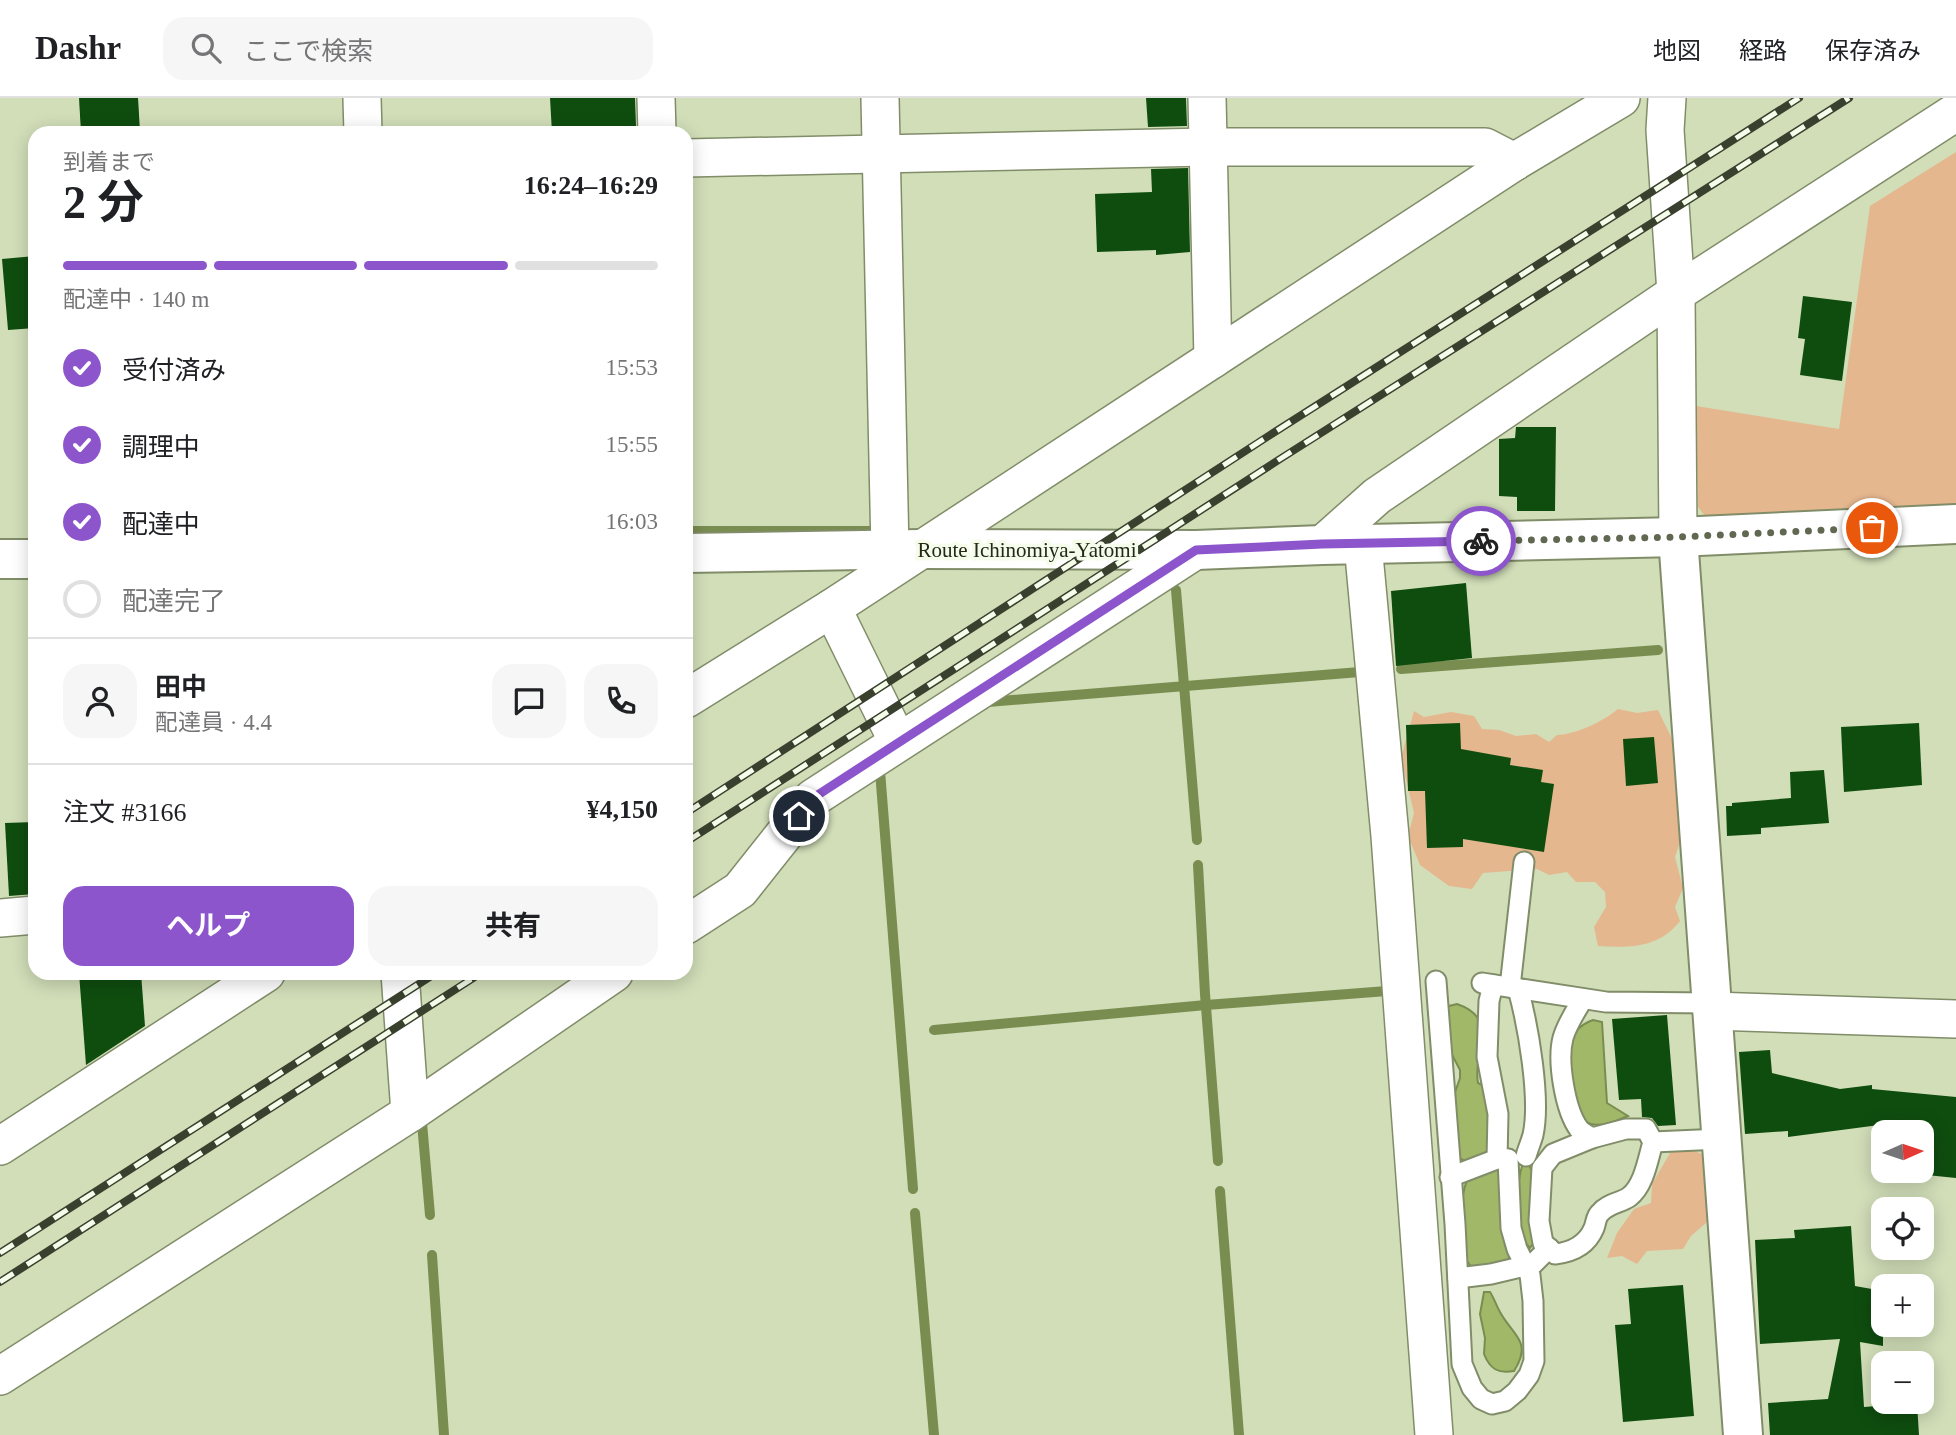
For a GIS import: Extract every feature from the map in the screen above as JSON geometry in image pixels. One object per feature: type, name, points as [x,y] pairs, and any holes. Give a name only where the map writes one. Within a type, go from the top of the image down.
[{"type":"main road","name":"Route Ichinomiya-Yatomi","points":[[693,553],[1196,550],[1322,544],[1678,537],[1956,524]]},
{"type":"main road","points":[[1678,537],[1743,1435]]},
{"type":"main road","points":[[0,559],[28,559]]},
{"type":"street","points":[[362,98],[363,126]]},
{"type":"street","points":[[656,98],[657,126]]},
{"type":"street","points":[[880,98],[905,550]]},
{"type":"street","points":[[1207,98],[1213,359]]},
{"type":"street","points":[[693,695],[832,608],[905,550],[1213,359],[1514,162],[1621,98]]},
{"type":"street","points":[[1667,98],[1665,130],[1676,293],[1678,537]]},
{"type":"street","points":[[1322,544],[1377,496],[1676,293],[1956,112]]},
{"type":"street","points":[[693,158],[1208,147],[1485,147],[1514,162]]},
{"type":"street","points":[[1363,544],[1390,836],[1438,1170],[1434,1435]]},
{"type":"street","points":[[693,920],[740,890],[813,798],[1196,550]]},
{"type":"street","points":[[832,608],[898,742]]},
{"type":"street","points":[[0,918],[28,916]]},
{"type":"street","points":[[0,1146],[255,980]]},
{"type":"street","points":[[400,980],[410,1113]]},
{"type":"street","points":[[0,1376],[410,1113],[604,980]]},
{"type":"street","points":[[1712,1007],[1956,1019]]},
{"type":"lane","points":[[1436,981],[1438,1170],[1458,1278],[1461,1352],[1466,1377],[1481,1399],[1492,1404],[1505,1401],[1529,1375],[1534,1361],[1530,1275],[1517,1249],[1511,1228],[1510,1158],[1487,1057],[1489,1001],[1501,986],[1524,862]]},
{"type":"lane","points":[[1501,986],[1606,1002],[1712,1007]]},
{"type":"lane","points":[[1501,986],[1523,1008],[1535,1109],[1533,1135],[1510,1158]]},
{"type":"lane","points":[[1583,999],[1562,1040],[1561,1068],[1571,1115],[1580,1131],[1592,1138]]},
{"type":"lane","points":[[1626,1129],[1646,1129],[1653,1142],[1638,1185],[1630,1197],[1609,1205],[1598,1213],[1593,1230],[1585,1243],[1570,1253],[1556,1254],[1543,1243],[1539,1221],[1542,1168],[1553,1154],[1592,1138],[1626,1129]]},
{"type":"lane","points":[[1653,1142],[1721,1139]]},
{"type":"lane","points":[[1438,1170],[1533,1154],[1549,1160]]},
{"type":"lane","points":[[1458,1278],[1491,1274],[1533,1264],[1549,1248]]},
{"type":"shaded area","points":[[1956,152],[1956,506],[1705,516],[1698,507],[1696,406],[1839,429],[1870,206]]},
{"type":"shaded area","points":[[1618,709],[1637,713],[1658,710],[1676,747],[1674,767],[1682,796],[1677,813],[1681,839],[1675,857],[1683,888],[1675,907],[1680,921],[1672,930],[1663,937],[1643,944],[1598,946],[1594,927],[1606,907],[1605,892],[1595,882],[1576,882],[1567,872],[1549,875],[1537,869],[1483,873],[1472,889],[1449,886],[1420,865],[1408,836],[1414,813],[1401,758],[1414,711],[1424,717],[1451,712],[1474,716],[1482,729],[1499,730],[1516,736],[1536,734],[1549,742],[1557,735],[1589,726]]},
{"type":"shaded area","points":[[1457,1004],[1470,1010],[1478,1018],[1482,1037],[1478,1083],[1486,1087],[1490,1095],[1490,1149],[1465,1161],[1457,1157],[1453,1098],[1460,1070],[1450,1051],[1445,1011],[1449,1006]]},
{"type":"shaded area","points":[[1593,1020],[1602,1022],[1607,1103],[1628,1116],[1600,1125],[1591,1124],[1578,1111],[1570,1074],[1572,1038],[1579,1028]]},
{"type":"shaded area","points":[[1673,1148],[1688,1148],[1706,1156],[1707,1222],[1691,1236],[1683,1249],[1647,1251],[1637,1264],[1622,1256],[1607,1258],[1617,1233],[1634,1209],[1651,1203],[1652,1184]]},
{"type":"shaded area","points":[[1523,1163],[1530,1167],[1535,1176],[1530,1216],[1531,1233],[1535,1241],[1530,1248],[1518,1220],[1519,1183]]},
{"type":"shaded area","points":[[1501,1168],[1511,1252],[1507,1263],[1472,1267],[1465,1258],[1462,1241],[1461,1218],[1465,1186],[1468,1179]]},
{"type":"shaded area","points":[[1484,1292],[1490,1292],[1519,1339],[1522,1352],[1514,1371],[1503,1372],[1495,1369],[1484,1354],[1485,1338],[1480,1314]]},
{"type":"building","points":[[79,98],[138,98],[140,126],[81,126]]},
{"type":"building","points":[[550,98],[635,98],[636,126],[552,126]]},
{"type":"building","points":[[1146,98],[1186,98],[1187,126],[1148,127]]},
{"type":"building","points":[[1188,168],[1190,252],[1156,255],[1156,250],[1097,252],[1095,194],[1152,192],[1151,169]]},
{"type":"building","points":[[28,257],[28,329],[8,330],[2,259]]},
{"type":"building","points":[[1803,296],[1852,302],[1842,381],[1800,375],[1805,339],[1798,338]]},
{"type":"building","points":[[1516,427],[1556,427],[1555,511],[1517,511],[1517,497],[1499,496],[1499,439],[1515,438]]},
{"type":"building","points":[[1466,583],[1472,658],[1396,666],[1391,591]]},
{"type":"building","points":[[1460,723],[1461,749],[1511,758],[1510,765],[1543,770],[1541,782],[1554,784],[1544,852],[1463,839],[1463,847],[1427,848],[1425,791],[1408,791],[1406,725]]},
{"type":"building","points":[[1919,723],[1922,785],[1844,792],[1841,727]]},
{"type":"building","points":[[1654,737],[1658,783],[1626,786],[1623,739]]},
{"type":"building","points":[[1824,770],[1829,823],[1761,828],[1761,834],[1727,836],[1726,806],[1732,806],[1732,803],[1791,798],[1790,772]]},
{"type":"building","points":[[28,822],[28,895],[9,896],[5,823]]},
{"type":"building","points":[[80,980],[142,980],[145,1026],[86,1065]]},
{"type":"building","points":[[1667,1015],[1676,1125],[1658,1126],[1652,1118],[1642,1117],[1641,1099],[1619,1100],[1612,1019]]},
{"type":"building","points":[[1770,1050],[1772,1073],[1840,1089],[1872,1085],[1872,1089],[1956,1097],[1956,1178],[1934,1176],[1934,1120],[1871,1120],[1871,1126],[1788,1137],[1788,1131],[1745,1134],[1739,1052]]},
{"type":"building","points":[[1851,1226],[1855,1286],[1871,1289],[1871,1337],[1883,1337],[1883,1346],[1860,1342],[1864,1407],[1871,1406],[1871,1414],[1918,1414],[1919,1435],[1770,1435],[1768,1403],[1828,1399],[1840,1339],[1760,1344],[1755,1240],[1795,1238],[1794,1230]]},
{"type":"building","points":[[1683,1285],[1694,1416],[1623,1422],[1615,1325],[1631,1324],[1628,1289]]},
{"type":"waterway","points":[[693,531],[879,531]]},
{"type":"waterway","points":[[1176,590],[1197,840]]},
{"type":"waterway","points":[[1401,669],[1658,650]]},
{"type":"waterway","points":[[984,705],[988,702],[1360,672]]},
{"type":"waterway","points":[[880,771],[913,1189]]},
{"type":"waterway","points":[[1198,865],[1218,1161]]},
{"type":"waterway","points":[[934,1030],[1387,991]]},
{"type":"waterway","points":[[422,1123],[430,1215]]},
{"type":"waterway","points":[[1220,1191],[1239,1435]]},
{"type":"waterway","points":[[915,1213],[934,1435]]},
{"type":"waterway","points":[[432,1255],[444,1435]]},
{"type":"railway","points":[[693,808],[1267,437],[1799,98]]},
{"type":"railway","points":[[693,837],[1280,459],[1849,98]]},
{"type":"railway","points":[[0,1253],[425,980]]},
{"type":"railway","points":[[0,1282],[470,980]]},
{"type":"way so far","points":[[1481,541],[1678,537],[1872,528]]},
{"type":"route","points":[[799,816],[813,798],[1196,550],[1481,541]]}]
